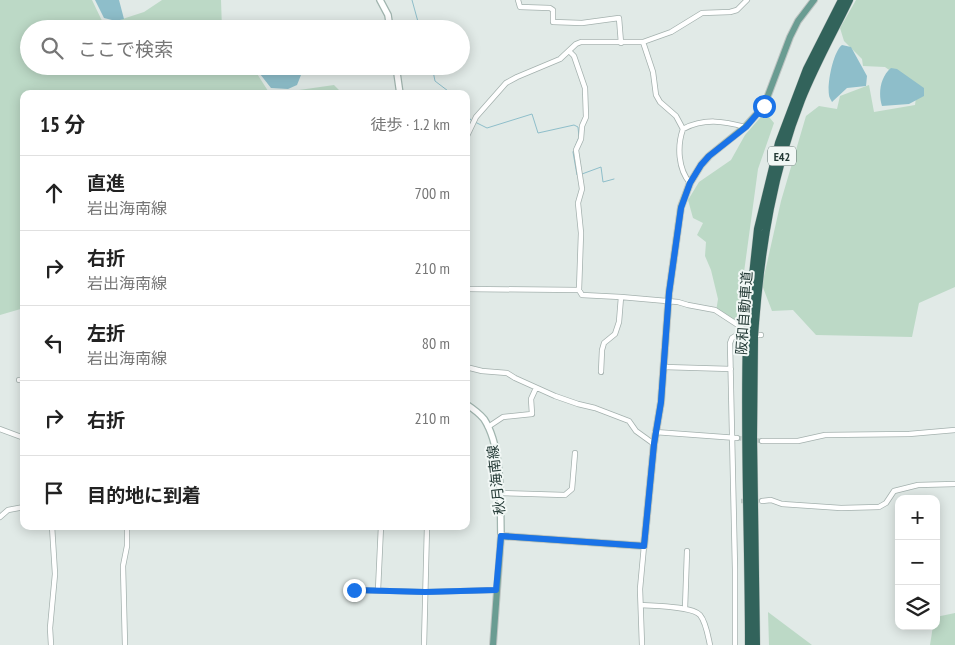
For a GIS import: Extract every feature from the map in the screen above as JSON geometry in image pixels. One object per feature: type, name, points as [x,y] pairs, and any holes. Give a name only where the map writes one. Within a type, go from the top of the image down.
[{"type":"highway","name":"阪和自動車道","points":[[749,645],[746,397],[758,229],[779,143],[807,69],[842,0]]},
{"type":"highway","name":"阪和自動車道","points":[[752,323],[766,226],[785,145],[802,98],[850,0]]},
{"type":"highway","name":"阪和自動車道","points":[[751,335],[756,645]]},
{"type":"main road","points":[[380,0],[389,20]]},
{"type":"main road","points":[[493,645],[501,536],[644,546],[654,444],[661,402],[668,300],[681,208],[690,183],[709,156],[746,127],[764,106],[790,37],[798,21],[814,0]]},
{"type":"main road","points":[[397,75],[399,90]]},
{"type":"main road","name":"秋月海南線","points":[[470,407],[480,415],[488,427],[498,463],[501,536]]},
{"type":"street","points":[[518,0],[520,7],[550,8],[553,10],[553,22],[582,22],[620,18],[621,43]]},
{"type":"street","points":[[470,130],[476,117],[506,84],[517,77],[560,59],[576,44],[581,42],[643,42],[671,32],[702,13],[737,10],[747,0]]},
{"type":"street","points":[[643,42],[653,72],[656,95],[660,102],[676,116],[683,129],[678,149],[685,178],[690,183]]},
{"type":"street","points":[[569,51],[574,56],[585,88],[586,117],[582,126],[581,139],[576,150],[582,189],[578,203],[581,233],[579,290],[582,295],[668,300],[719,312],[751,335]]},
{"type":"street","points":[[683,129],[700,121],[720,121],[746,127]]},
{"type":"street","points":[[470,289],[579,290]]},
{"type":"street","points":[[601,372],[602,350],[604,343],[615,334],[619,322],[621,297]]},
{"type":"street","points":[[735,645],[735,438],[730,343],[736,335],[751,335]]},
{"type":"street","points":[[664,366],[731,369]]},
{"type":"street","points":[[470,368],[507,373],[570,402],[595,408],[629,421],[636,431],[654,444]]},
{"type":"street","points":[[488,427],[503,417],[532,414],[531,399],[536,388]]},
{"type":"street","points":[[0,429],[20,436]]},
{"type":"street","points":[[762,441],[798,441],[825,435],[909,434],[955,430]]},
{"type":"street","points":[[656,432],[735,438]]},
{"type":"street","points":[[499,493],[565,495],[572,489],[575,453]]},
{"type":"street","points":[[762,501],[771,500],[782,504],[841,508],[879,508],[886,503],[894,491],[918,486],[955,484]]},
{"type":"street","points":[[734,501],[741,501]]},
{"type":"street","points":[[0,517],[8,510],[20,508]]},
{"type":"street","points":[[51,645],[50,628],[55,574],[52,530]]},
{"type":"street","points":[[125,645],[122,572],[127,546],[127,530]]},
{"type":"street","points":[[378,590],[381,530]]},
{"type":"street","points":[[424,645],[427,530]]},
{"type":"street","points":[[642,645],[640,576],[644,546]]},
{"type":"street","points":[[685,609],[687,551]]},
{"type":"street","points":[[354,590],[425,592],[496,590]]},
{"type":"street","points":[[641,605],[685,609],[700,614],[710,645]]},
{"type":"green space","points":[[0,0],[92,0],[102,20],[20,20],[20,75],[258,75],[267,90],[20,90],[20,309],[0,315]]},
{"type":"green space","points":[[162,0],[221,0],[222,20],[119,20],[144,12]]},
{"type":"green space","points":[[856,0],[955,0],[955,287],[919,303],[912,337],[816,335],[793,310],[772,311],[762,285],[781,201],[806,116],[819,106],[837,109],[840,96],[869,85],[874,112],[915,105],[917,90],[885,67],[863,66],[862,59],[844,41],[840,28]]},
{"type":"green space","points":[[334,85],[339,90],[299,90]]},
{"type":"green space","points":[[765,112],[774,123],[758,169],[742,287],[743,318],[732,322],[716,312],[718,299],[711,270],[705,256],[706,242],[697,235],[703,223],[693,218],[688,200],[699,182],[731,160],[745,135]]},
{"type":"green space","points":[[768,612],[812,645],[769,645]]},
{"type":"green space","points":[[955,613],[955,645],[930,645],[932,630],[940,630],[940,616]]},
{"type":"water","points":[[95,0],[119,0],[124,19],[112,20],[104,18]]},
{"type":"water","points":[[842,45],[851,47],[867,76],[866,86],[847,88],[832,102],[829,95],[830,76],[833,61]]},
{"type":"water","points":[[891,68],[897,69],[924,88],[924,96],[909,104],[882,106],[880,96],[882,81]]},
{"type":"water","points":[[261,75],[301,75],[297,85],[288,89],[271,88]]},
{"type":"waterway","points":[[412,0],[418,20]]},
{"type":"waterway","points":[[434,75],[435,81],[447,90]]},
{"type":"waterway","points":[[475,122],[487,128],[532,114],[538,133],[574,125],[578,127],[579,137],[573,152],[578,175]]},
{"type":"waterway","points":[[582,174],[601,167],[603,182],[614,179]]},
{"type":"tunnel","points":[[737,438],[762,441]]},
{"type":"tunnel","points":[[741,501],[762,501]]},
{"type":"route","points":[[354,590],[425,592],[496,590],[501,536],[644,546],[654,444],[661,402],[669,293],[684,196],[695,174],[709,156],[756,118],[764,106]]}]
